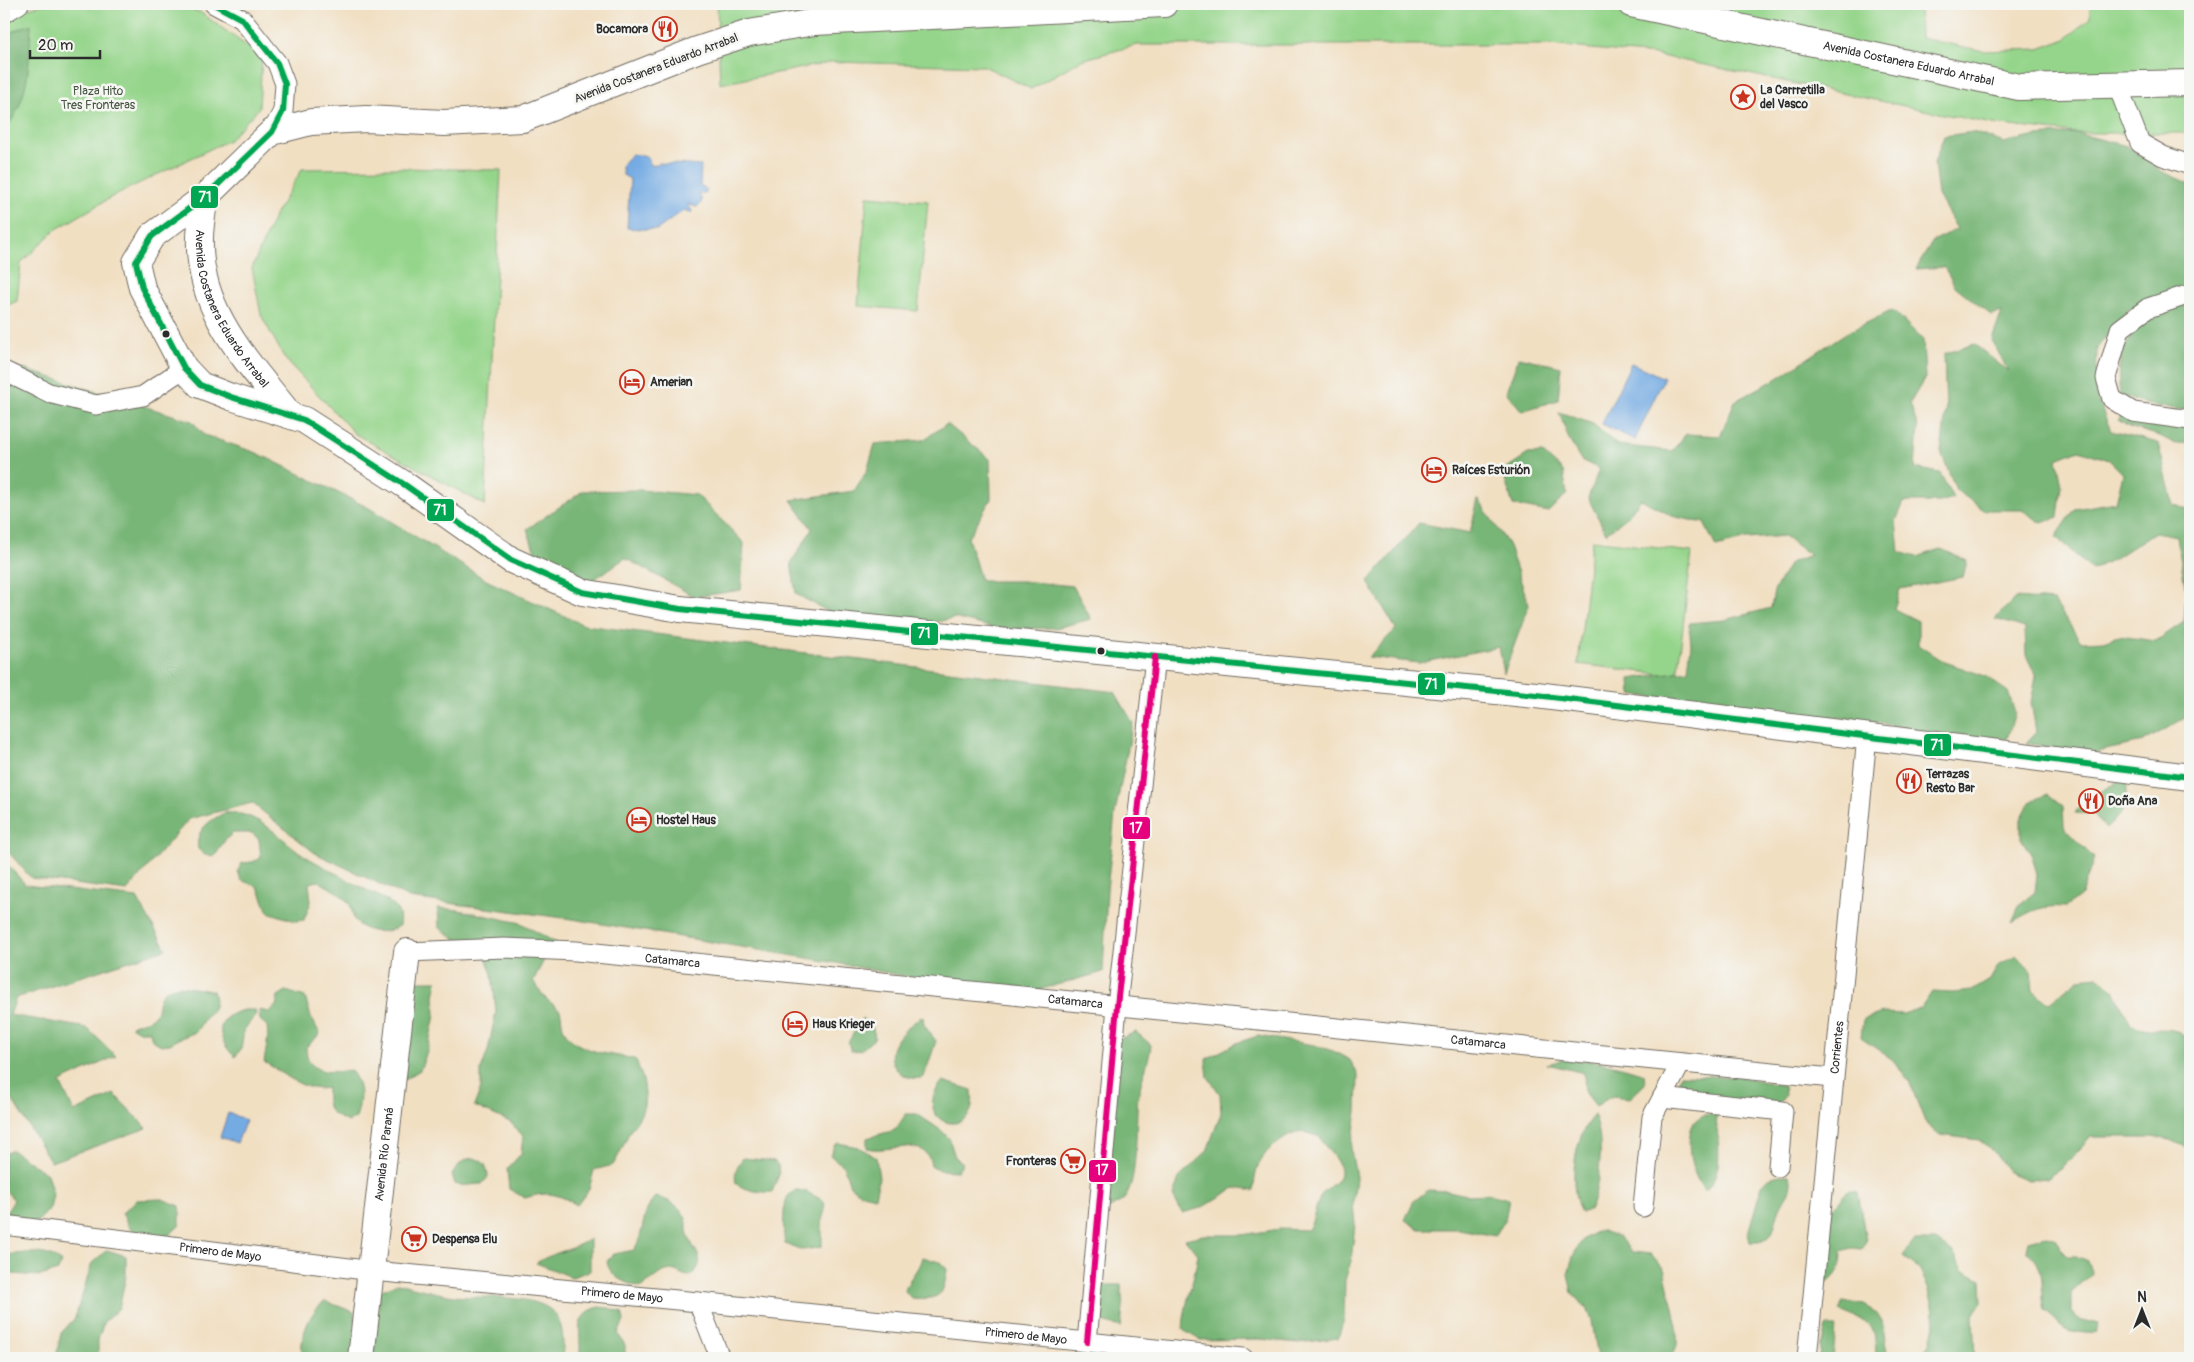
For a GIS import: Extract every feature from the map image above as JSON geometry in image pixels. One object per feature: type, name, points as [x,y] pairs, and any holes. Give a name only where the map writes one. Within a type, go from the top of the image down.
[{"type":"main road","name":"Avenida Costanera Eduardo Arrabal","points":[[289,414],[231,397],[200,385],[184,368],[142,288],[136,262],[152,236],[205,197],[272,132],[321,121],[366,119],[444,123],[523,118],[749,32],[815,22],[1164,4]]},
{"type":"main road","name":"Avenida Costanera Eduardo Arrabal","points":[[1631,4],[2019,87],[2190,83]]},
{"type":"main road","name":"Avenida Costanera Eduardo Arrabal","points":[[205,197],[200,239],[203,281],[215,312],[235,345],[289,414]]},
{"type":"main road","points":[[289,414],[304,420],[404,485],[511,560],[582,592],[680,609],[787,618],[916,634],[1536,695],[2190,777]]},
{"type":"main road","name":"Avenida Río Paraná","points":[[362,1358],[407,952]]},
{"type":"street","points":[[4,13],[19,4]]},
{"type":"street","name":"Avenida Costanera Eduardo Arrabal","points":[[214,4],[242,19],[277,63],[285,84],[283,111],[272,132]]},
{"type":"street","points":[[2117,84],[2140,142],[2163,156],[2190,165]]},
{"type":"street","points":[[2190,294],[2148,308],[2120,329],[2106,378],[2112,398],[2133,412],[2190,420]]},
{"type":"street","points":[[4,372],[49,394],[96,405],[143,396],[184,368]]},
{"type":"street","points":[[1087,1342],[1118,1006],[1155,657]]},
{"type":"street","name":"Corrientes","points":[[1807,1358],[1832,1078],[1867,736]]},
{"type":"street","name":"Catamarca","points":[[407,952],[504,948],[576,951],[1832,1078]]},
{"type":"street","points":[[1643,1207],[1652,1117],[1681,1064]]},
{"type":"street","points":[[1662,1098],[1783,1112],[1778,1167]]},
{"type":"street","name":"Primero de Mayo","points":[[4,1225],[373,1271],[1243,1358]]},
{"type":"street","points":[[698,1302],[720,1358]]},
{"type":"green space","name":"Plaza Hito Tres Fronteras","points":[[45,4],[167,4],[200,12],[262,57],[259,108],[229,140],[117,194],[55,230],[21,263],[17,301],[4,307],[4,27],[20,10]]},
{"type":"green space","points":[[717,4],[1919,4],[1920,38],[1984,51],[2039,49],[2066,39],[2090,18],[2090,4],[2190,4],[2190,133],[2076,133],[1992,124],[1656,55],[1549,45],[1137,45],[1081,60],[1031,89],[984,66],[833,62],[720,84]]},
{"type":"green space","points":[[31,24],[28,67],[23,93],[13,119],[4,131],[4,35]]},
{"type":"green space","points":[[1973,132],[2004,143],[2037,136],[2076,133],[2127,146],[2161,171],[2190,184],[2190,294],[2128,310],[2097,348],[2096,396],[2111,431],[2158,443],[2173,504],[2190,511],[2190,715],[2143,742],[2087,754],[2026,743],[2036,732],[2031,702],[2036,676],[2026,655],[2025,628],[1995,619],[2015,598],[2054,601],[2081,642],[2104,641],[2119,636],[2156,641],[2184,622],[2186,593],[2177,536],[2155,532],[2115,558],[2092,570],[2056,537],[2075,509],[2116,502],[2123,474],[2109,460],[2079,450],[2057,459],[2062,486],[2058,517],[2042,523],[2022,510],[1984,510],[1956,490],[1941,452],[1946,411],[1944,354],[1974,344],[2008,371],[1992,340],[2002,312],[1991,315],[1955,286],[1944,267],[1916,269],[1933,241],[1957,229],[1938,195],[1934,163],[1944,136]]},
{"type":"green space","points":[[302,169],[501,170],[485,505],[355,434],[285,359],[261,315],[252,268],[274,217]]},
{"type":"green space","points":[[867,196],[928,201],[918,311],[858,306]]},
{"type":"green space","points":[[2190,303],[2190,411],[2144,404],[2120,395],[2119,376],[2121,359],[2125,345],[2133,334],[2157,316]]},
{"type":"green space","points":[[1893,310],[1923,340],[1925,378],[1910,403],[1918,428],[1915,468],[1940,473],[1953,498],[1940,502],[1904,502],[1896,521],[1899,552],[1917,557],[1941,549],[1967,561],[1963,577],[1900,589],[1894,609],[1918,621],[1918,645],[1942,661],[1985,676],[2008,692],[2015,712],[2007,739],[1961,737],[1856,719],[1812,716],[1722,704],[1672,701],[1631,694],[1630,679],[1688,670],[1691,644],[1689,623],[1725,620],[1771,608],[1774,591],[1790,563],[1810,555],[1784,536],[1747,539],[1716,547],[1704,523],[1672,516],[1641,499],[1626,518],[1606,533],[1588,498],[1599,469],[1581,460],[1569,440],[1559,412],[1593,424],[1617,445],[1672,451],[1686,434],[1720,436],[1735,401],[1778,378],[1846,333]]},
{"type":"green space","points":[[1519,357],[1561,367],[1558,400],[1522,411],[1506,392]]},
{"type":"green space","points":[[4,363],[192,421],[204,435],[257,453],[369,508],[488,581],[584,625],[1115,692],[1133,723],[1115,813],[1107,890],[1103,972],[1035,991],[904,976],[572,919],[409,898],[315,853],[252,803],[189,819],[127,891],[31,878],[4,847]]},
{"type":"green space","points":[[2123,414],[2190,426],[2190,442],[2176,444],[2160,436],[2129,427],[2118,420]]},
{"type":"green space","points":[[947,424],[990,459],[991,499],[968,538],[981,581],[1022,581],[1073,586],[1091,619],[1056,628],[998,629],[954,618],[915,627],[847,622],[796,594],[791,563],[812,529],[791,500],[854,491],[867,471],[875,444],[923,440]]},
{"type":"green space","points":[[1543,453],[1563,471],[1567,494],[1548,512],[1513,505],[1502,471],[1528,454]]},
{"type":"green space","points":[[640,490],[697,495],[744,543],[741,590],[695,597],[625,558],[585,586],[537,558],[527,529],[583,491]]},
{"type":"green space","points":[[1478,499],[1508,544],[1529,605],[1504,673],[1499,647],[1419,663],[1368,657],[1396,629],[1368,582],[1419,523],[1470,533]]},
{"type":"green space","points":[[1592,540],[1692,552],[1677,676],[1578,664]]},
{"type":"green space","points":[[2121,779],[2126,780],[2126,802],[2118,817],[2106,829],[2094,814],[2075,813],[2087,797],[2105,790]]},
{"type":"green space","points":[[2048,794],[2063,806],[2066,830],[2094,858],[2081,895],[2066,907],[2037,909],[2012,922],[2020,904],[2035,892],[2037,874],[2032,856],[2021,838],[2021,819],[2030,802]]},
{"type":"green space","points":[[224,813],[237,813],[260,822],[310,859],[388,901],[398,911],[400,918],[399,926],[394,929],[377,932],[365,929],[356,922],[349,903],[318,881],[309,883],[311,902],[304,920],[295,921],[268,912],[258,887],[241,880],[238,871],[242,863],[252,862],[261,858],[259,839],[252,833],[233,833],[225,840],[215,856],[205,855],[198,849],[201,831],[213,819]]},
{"type":"green space","points":[[4,861],[26,885],[137,898],[166,949],[16,998],[10,1015],[87,1028],[116,1056],[60,1082],[74,1112],[114,1094],[147,1128],[51,1162],[13,1101],[4,1093]]},
{"type":"green space","points":[[438,908],[459,910],[521,923],[556,943],[551,947],[533,981],[545,998],[560,1010],[562,1025],[569,1038],[585,1048],[635,1059],[641,1072],[644,1087],[645,1101],[643,1109],[613,1165],[594,1170],[589,1189],[577,1205],[552,1194],[540,1194],[525,1198],[509,1189],[507,1169],[521,1154],[523,1136],[510,1122],[474,1106],[481,1088],[481,1070],[488,1051],[496,1011],[492,974],[486,957],[474,943],[455,939],[439,927]]},
{"type":"green space","points":[[2017,956],[2031,971],[2033,990],[2048,1003],[2079,979],[2098,977],[2114,990],[2131,1025],[2148,1029],[2177,1031],[2186,1037],[2190,1042],[2190,1149],[2171,1140],[2152,1137],[2091,1137],[2064,1166],[2047,1178],[2028,1180],[2008,1172],[1997,1155],[1979,1140],[1940,1135],[1925,1122],[1909,1081],[1893,1060],[1861,1038],[1863,1019],[1883,1013],[1903,1014],[1921,1008],[1932,992],[1972,991],[1990,980],[1999,964]]},
{"type":"green space","points":[[417,981],[437,981],[434,996],[435,1015],[427,1052],[420,1070],[404,1080],[409,987]]},
{"type":"green space","points":[[180,986],[213,991],[215,1000],[213,1010],[206,1016],[196,1032],[170,1044],[161,1045],[152,1040],[150,1031],[139,1031],[131,1026],[150,1019],[157,1011],[159,1001],[164,992],[170,988]]},
{"type":"green space","points":[[286,991],[305,997],[311,1017],[320,1034],[306,1047],[307,1056],[314,1067],[334,1072],[350,1070],[354,1075],[360,1093],[356,1118],[348,1122],[332,1113],[327,1101],[327,1088],[318,1089],[302,1085],[264,1062],[268,1031],[267,1026],[260,1020],[259,1010],[269,1012],[276,1006],[278,996]]},
{"type":"green space","points":[[245,1010],[255,1010],[256,1014],[244,1030],[241,1049],[235,1057],[228,1050],[224,1042],[221,1028],[223,1022],[228,1017]]},
{"type":"green space","points":[[923,1016],[924,1025],[936,1041],[924,1077],[911,1078],[905,1076],[896,1068],[891,1057],[892,1050],[904,1031]]},
{"type":"green space","points":[[862,1018],[873,1028],[875,1038],[861,1050],[851,1051],[848,1043]]},
{"type":"green space","points":[[1136,1032],[1151,1045],[1138,1097],[1136,1150],[1132,1179],[1129,1191],[1124,1199],[1108,1209],[1117,1040]]},
{"type":"green space","points":[[1258,1036],[1314,1045],[1333,1051],[1350,1060],[1358,1075],[1357,1112],[1351,1150],[1356,1177],[1353,1204],[1355,1224],[1351,1261],[1345,1280],[1344,1319],[1338,1338],[1298,1343],[1260,1339],[1200,1340],[1183,1330],[1185,1310],[1198,1254],[1185,1239],[1203,1235],[1242,1235],[1280,1229],[1308,1230],[1322,1194],[1336,1181],[1340,1174],[1337,1162],[1320,1137],[1301,1131],[1281,1140],[1266,1153],[1257,1169],[1254,1191],[1235,1188],[1201,1208],[1182,1213],[1173,1196],[1179,1178],[1207,1151],[1221,1113],[1220,1094],[1208,1077],[1206,1059],[1239,1042]]},
{"type":"green space","points":[[1566,1059],[1596,1062],[1644,1074],[1645,1084],[1630,1098],[1612,1096],[1596,1106],[1585,1092],[1584,1073],[1547,1064]]},
{"type":"green space","points":[[1680,1075],[1742,1077],[1784,1086],[1785,1096],[1779,1103],[1674,1100]]},
{"type":"green space","points":[[943,1081],[972,1090],[972,1108],[969,1114],[962,1120],[954,1123],[946,1122],[934,1112],[935,1093]]},
{"type":"green space","points":[[906,1114],[917,1114],[949,1138],[955,1157],[963,1163],[957,1171],[939,1170],[931,1165],[928,1156],[922,1150],[905,1147],[867,1148],[867,1138],[895,1130]]},
{"type":"green space","points":[[1594,1115],[1599,1135],[1599,1175],[1590,1209],[1581,1213],[1575,1190],[1575,1162],[1581,1136]]},
{"type":"green space","points":[[1704,1115],[1716,1115],[1719,1155],[1716,1175],[1712,1184],[1705,1191],[1700,1185],[1691,1162],[1689,1145],[1693,1124]]},
{"type":"green space","points":[[838,1143],[858,1147],[876,1157],[879,1178],[875,1197],[862,1194],[850,1186],[844,1167],[830,1155],[834,1146]]},
{"type":"green space","points":[[12,1150],[47,1174],[53,1194],[50,1209],[37,1222],[4,1217],[14,1200],[4,1189],[4,1154]]},
{"type":"green space","points":[[474,1158],[485,1165],[488,1177],[482,1184],[455,1184],[452,1175],[456,1168],[463,1161]]},
{"type":"green space","points":[[743,1158],[774,1161],[778,1165],[779,1175],[772,1192],[753,1191],[736,1184],[736,1170]]},
{"type":"green space","points":[[1779,1175],[1790,1175],[1791,1185],[1780,1208],[1772,1232],[1765,1240],[1750,1242],[1748,1233],[1762,1185],[1769,1178]]},
{"type":"green space","points":[[796,1190],[805,1191],[824,1201],[822,1247],[803,1250],[785,1244],[785,1204],[789,1195]]},
{"type":"green space","points":[[1428,1190],[1448,1191],[1467,1195],[1489,1194],[1509,1199],[1505,1220],[1495,1236],[1459,1229],[1420,1229],[1405,1220],[1413,1202]]},
{"type":"green space","points":[[1848,1191],[1858,1192],[1866,1241],[1861,1249],[1852,1248],[1842,1251],[1839,1269],[1827,1283],[1818,1278],[1829,1212]]},
{"type":"green space","points":[[655,1197],[665,1199],[674,1204],[684,1214],[687,1221],[688,1235],[698,1256],[699,1265],[691,1276],[671,1270],[666,1271],[641,1287],[619,1279],[608,1267],[607,1261],[614,1254],[634,1250],[640,1237],[647,1209]]},
{"type":"green space","points":[[162,1199],[180,1206],[180,1225],[166,1238],[147,1236],[130,1229],[122,1213],[137,1200]]},
{"type":"green space","points":[[1600,1230],[1619,1237],[1632,1252],[1651,1254],[1664,1269],[1677,1326],[1677,1345],[1672,1358],[1598,1358],[1592,1321],[1586,1305],[1585,1308],[1572,1293],[1568,1274],[1573,1256],[1583,1239]]},
{"type":"green space","points":[[2047,1236],[2057,1239],[2060,1249],[2067,1256],[2076,1256],[2087,1261],[2092,1274],[2071,1293],[2071,1312],[2079,1319],[2099,1324],[2096,1333],[2072,1331],[2063,1327],[2045,1311],[2040,1270],[2033,1257],[2026,1251],[2028,1241]]},
{"type":"green space","points":[[590,1239],[590,1271],[572,1277],[536,1263],[576,1246]]},
{"type":"green space","points":[[1915,1240],[1936,1240],[1953,1253],[1964,1271],[1981,1280],[1982,1302],[1973,1316],[1975,1358],[1919,1358],[1931,1343],[1935,1324],[1928,1287],[1919,1269],[1903,1256]]},
{"type":"green space","points":[[107,1250],[126,1256],[126,1276],[119,1308],[104,1322],[98,1340],[98,1358],[60,1358],[57,1352],[61,1333],[75,1318],[92,1263]]},
{"type":"green space","points":[[12,1254],[44,1254],[61,1262],[58,1271],[40,1276],[13,1274],[4,1276],[4,1258]]},
{"type":"green space","points":[[922,1257],[940,1262],[947,1269],[944,1286],[942,1291],[934,1297],[911,1298],[905,1291]]},
{"type":"green space","points":[[398,1283],[454,1296],[519,1299],[543,1305],[552,1311],[559,1321],[563,1339],[562,1358],[373,1358],[380,1291]]},
{"type":"green space","points":[[1102,1285],[1121,1285],[1123,1308],[1121,1327],[1102,1322],[1096,1303]]},
{"type":"green space","points":[[325,1301],[354,1312],[356,1358],[302,1358],[302,1343],[306,1326],[314,1312]]},
{"type":"green space","points":[[1843,1302],[1863,1305],[1877,1313],[1882,1321],[1888,1358],[1876,1358],[1873,1330],[1865,1322],[1840,1311]]},
{"type":"green space","points":[[598,1307],[622,1312],[624,1321],[618,1334],[625,1345],[625,1358],[579,1358],[581,1322],[589,1311]]},
{"type":"green space","points":[[1826,1327],[1836,1327],[1833,1358],[1820,1358]]},
{"type":"water","points":[[632,154],[646,156],[652,166],[659,163],[701,166],[700,186],[707,190],[705,193],[698,193],[702,200],[700,205],[696,207],[688,204],[692,211],[691,213],[684,210],[657,230],[627,228],[630,179],[623,175],[622,165]]},
{"type":"water","points":[[1631,363],[1664,378],[1635,440],[1602,424]]},
{"type":"water","points":[[228,1113],[246,1120],[237,1143],[220,1137]]},
{"type":"transit line","name":"71","points":[[214,4],[242,19],[277,63],[285,84],[283,111],[272,132],[205,197],[152,236],[136,262],[142,288],[184,368],[200,385],[304,420],[405,485],[511,560],[582,592],[680,609],[1536,695],[2190,777]]},
{"type":"transit line","name":"17","points":[[1087,1342],[1117,1006],[1155,657]]},
{"type":"place","name":"Bocamora","points":[[665,29]]},
{"type":"place","name":"La Carrretilla del Vasco","points":[[1743,97]]},
{"type":"place","name":"Amerian","points":[[632,382]]},
{"type":"place","name":"Raíces Esturión","points":[[1434,470]]},
{"type":"place","name":"Terrazas Resto Bar","points":[[1909,781]]},
{"type":"place","name":"Doña Ana","points":[[2091,801]]},
{"type":"place","name":"Hostel Haus","points":[[639,820]]},
{"type":"place","name":"Haus Krieger","points":[[795,1024]]},
{"type":"place","name":"Fronteras","points":[[1073,1161]]},
{"type":"place","name":"Despensa Elu","points":[[414,1239]]}]
